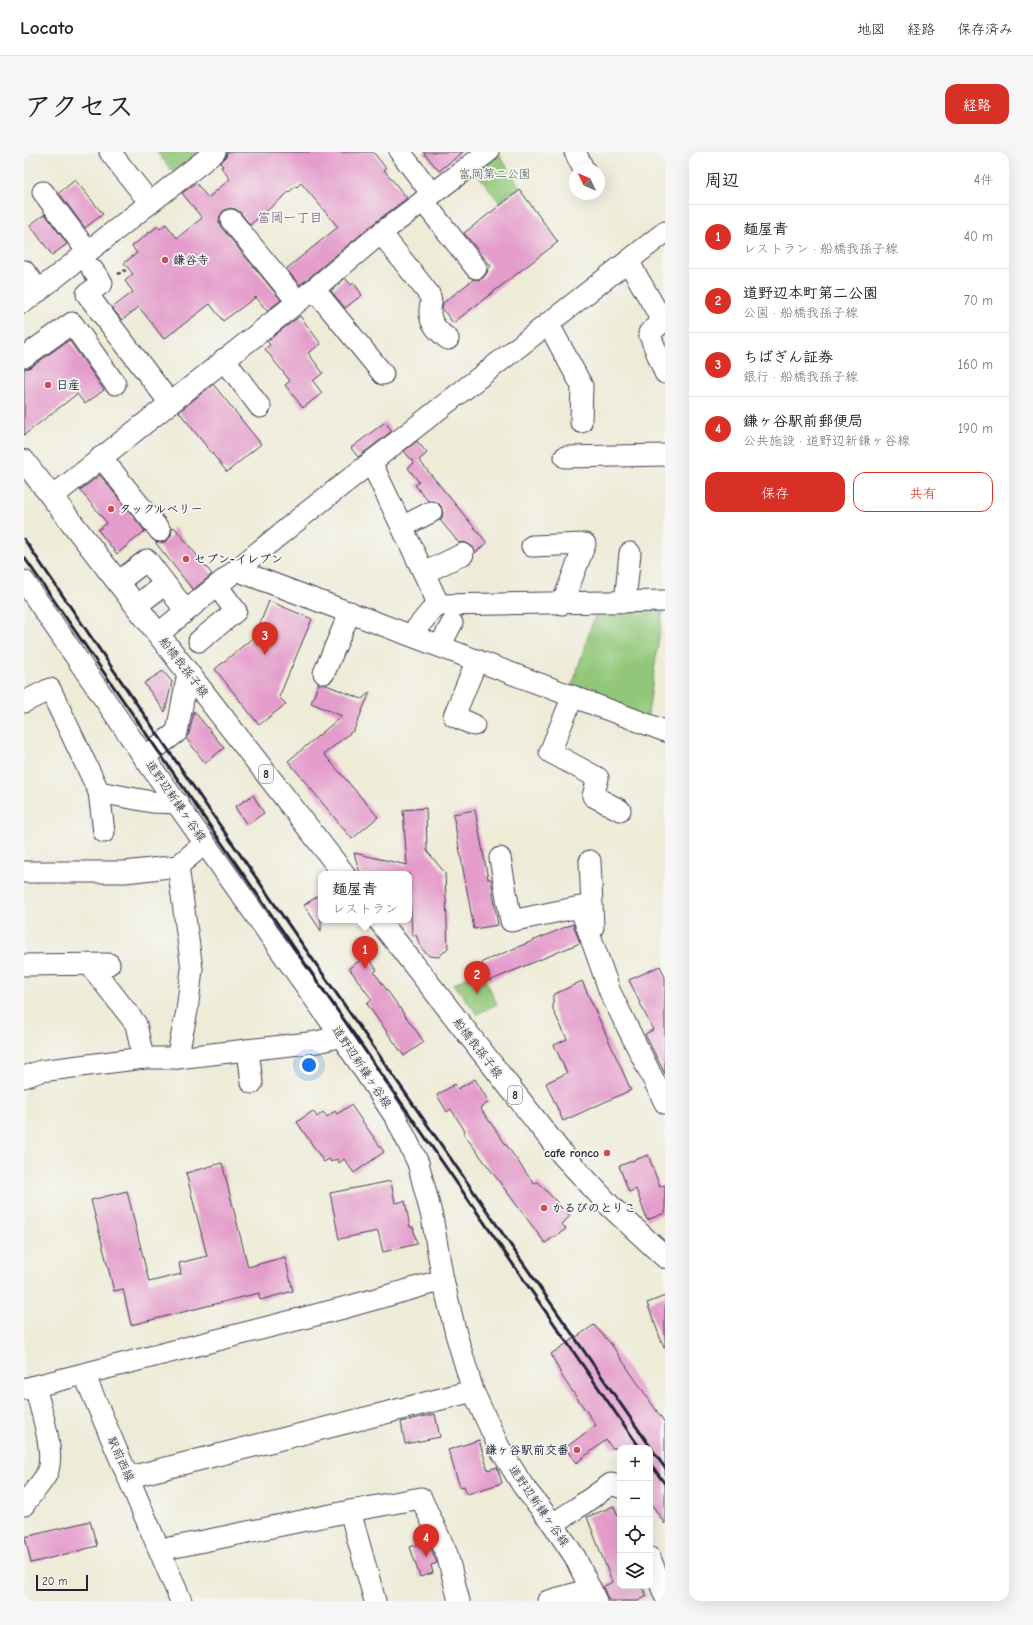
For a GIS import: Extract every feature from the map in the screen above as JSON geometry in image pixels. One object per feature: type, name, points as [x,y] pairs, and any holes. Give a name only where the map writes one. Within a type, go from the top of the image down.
[{"type":"main road","name":"船橋我孫子線","points":[[27,469],[52,497],[342,871]]},
{"type":"main road","name":"船橋我孫子線","points":[[381,923],[562,1154],[611,1207],[665,1257]]},
{"type":"street","points":[[110,152],[150,203]]},
{"type":"street","points":[[24,271],[31,296],[88,261],[150,203],[215,152]]},
{"type":"street","points":[[400,152],[427,197],[476,268]]},
{"type":"street","points":[[52,497],[314,289],[381,233],[488,152]]},
{"type":"street","points":[[575,152],[581,164]]},
{"type":"street","points":[[43,192],[102,283],[87,294],[170,403]]},
{"type":"street","points":[[231,220],[297,301]]},
{"type":"street","points":[[158,634],[371,462],[665,232]]},
{"type":"street","points":[[381,233],[429,294],[433,302],[429,312],[432,323],[440,333],[448,339]]},
{"type":"street","points":[[628,261],[663,322],[649,333],[665,373]]},
{"type":"street","points":[[314,289],[383,374]]},
{"type":"street","points":[[24,358],[72,323],[115,384]]},
{"type":"street","points":[[548,323],[582,386],[581,422]]},
{"type":"street","points":[[224,359],[260,407]]},
{"type":"street","points":[[565,457],[665,455]]},
{"type":"street","points":[[102,457],[160,531]]},
{"type":"street","points":[[371,462],[439,605]]},
{"type":"street","points":[[402,526],[431,512]]},
{"type":"street","points":[[532,546],[585,544],[562,604]]},
{"type":"street","points":[[625,602],[630,553]]},
{"type":"street","points":[[424,573],[463,554]]},
{"type":"street","points":[[118,582],[147,560],[186,611]]},
{"type":"street","points":[[236,570],[665,731]]},
{"type":"street","name":"道野辺新鎌ヶ谷線","points":[[24,582],[144,757],[178,803],[341,1036],[396,1118],[418,1163],[432,1218],[443,1280],[456,1334],[473,1391],[499,1447],[523,1486],[553,1524],[575,1557],[593,1595]]},
{"type":"street","points":[[136,606],[165,584]]},
{"type":"street","points":[[198,641],[236,611],[217,586]]},
{"type":"street","points":[[411,635],[430,612],[439,605],[665,601]]},
{"type":"street","points":[[324,674],[350,612]]},
{"type":"street","points":[[440,646],[452,623]]},
{"type":"street","points":[[474,725],[454,716],[477,660]]},
{"type":"street","points":[[144,757],[177,732],[188,673]]},
{"type":"street","points":[[24,702],[50,689],[99,792],[104,832]]},
{"type":"street","points":[[573,696],[550,752],[598,778],[593,796],[620,810]]},
{"type":"street","points":[[99,792],[152,802],[178,803]]},
{"type":"street","points":[[24,872],[124,872],[178,866],[205,843]]},
{"type":"street","points":[[500,858],[511,921],[580,907],[610,992],[665,1103]]},
{"type":"street","points":[[590,861],[594,947]]},
{"type":"street","points":[[177,1058],[187,1012],[192,969],[178,866]]},
{"type":"street","points":[[24,965],[100,965],[136,1024],[143,1058]]},
{"type":"street","points":[[24,1077],[41,1071],[143,1058],[177,1058],[317,1042],[341,1036]]},
{"type":"street","points":[[248,1050],[252,1083]]},
{"type":"street","points":[[24,1505],[29,1496],[46,1475],[50,1461],[49,1446],[29,1387],[347,1307],[443,1280]]},
{"type":"street","name":"駅前西線","points":[[84,1374],[130,1477],[181,1601]]},
{"type":"street","points":[[130,1477],[473,1391]]},
{"type":"street","points":[[553,1524],[611,1484],[617,1486]]},
{"type":"street","points":[[160,1550],[350,1511],[422,1498],[447,1554],[459,1601]]},
{"type":"street","points":[[350,1511],[375,1601]]},
{"type":"street","points":[[653,1566],[665,1596],[664,1601]]},
{"type":"street","points":[[548,1601],[593,1595]]},
{"type":"green space","points":[[157,152],[199,152],[173,172]]},
{"type":"green space","name":"富岡第二公園","points":[[498,153],[520,187],[499,202],[475,170]]},
{"type":"green space","points":[[663,608],[647,721],[570,692],[597,609]]},
{"type":"green space","points":[[481,970],[497,1004],[477,1014],[454,984]]},
{"type":"building","points":[[227,152],[373,152],[386,168],[384,170],[407,198],[373,224],[300,285],[286,269],[338,227],[301,183],[250,225],[240,212],[229,208],[223,211],[220,216],[219,222],[221,227],[281,300],[267,311],[256,297],[223,321],[210,304],[164,339],[139,307],[122,320],[112,308],[133,292],[125,281],[133,274],[124,263],[137,253],[132,246],[158,226],[160,229],[166,224],[177,238],[202,218],[182,193],[196,183],[208,198],[230,179],[221,167],[223,166],[220,163],[226,157]]},
{"type":"building","points":[[423,152],[463,152],[439,171]]},
{"type":"building","points":[[75,180],[103,214],[85,228],[59,193]]},
{"type":"building","points":[[520,190],[558,242],[453,323],[442,308],[443,303],[474,279],[478,280],[483,278],[491,266],[464,233]]},
{"type":"building","points":[[45,214],[67,244],[52,255],[30,225]]},
{"type":"building","points":[[345,278],[351,285],[354,283],[362,295],[345,308],[331,291]]},
{"type":"building","points":[[300,316],[321,344],[308,353],[323,373],[313,381],[322,393],[303,408],[285,385],[290,381],[265,349],[270,345],[267,341]]},
{"type":"building","points":[[69,340],[104,390],[85,404],[77,394],[24,435],[24,369],[31,367]]},
{"type":"building","points":[[213,384],[261,444],[227,472],[179,412]]},
{"type":"building","points":[[385,422],[392,431],[358,457],[351,448]]},
{"type":"building","points":[[417,441],[427,453],[419,460],[487,543],[475,553],[474,548],[469,544],[464,542],[459,543],[440,520],[443,513],[441,506],[437,502],[428,501],[415,485],[419,482],[408,468],[414,463],[404,451]]},
{"type":"building","points":[[100,475],[145,531],[117,554],[98,530],[107,523],[80,490]]},
{"type":"building","points":[[174,527],[212,574],[193,590],[155,542],[161,543],[167,541],[171,536],[172,529]]},
{"type":"building","points":[[269,601],[312,619],[279,697],[286,704],[259,725],[215,669],[255,636]]},
{"type":"building","points":[[163,671],[172,682],[165,712],[144,683]]},
{"type":"building","points":[[319,683],[362,699],[370,692],[354,730],[324,754],[378,817],[352,839],[288,761],[342,716],[311,703]]},
{"type":"building","points":[[194,711],[224,748],[205,763],[186,738],[189,734]]},
{"type":"building","points":[[253,795],[264,813],[247,825],[235,807]]},
{"type":"building","points":[[426,808],[427,851],[445,873],[448,948],[439,957],[429,956],[421,948],[416,935],[412,935],[412,871],[360,871],[354,853],[407,865],[403,810]]},
{"type":"building","points":[[475,810],[488,879],[491,879],[498,925],[474,929],[453,814]]},
{"type":"building","points":[[318,896],[318,923],[321,923],[321,931],[304,905]]},
{"type":"building","points":[[573,924],[580,943],[489,981],[482,962]]},
{"type":"building","points":[[367,956],[377,970],[374,972],[424,1042],[404,1056],[367,1004],[372,1000],[349,968]]},
{"type":"building","points":[[660,966],[665,977],[665,1074],[645,1034],[653,1030],[629,980]]},
{"type":"building","points":[[582,981],[631,1090],[563,1121],[546,1083],[567,1073],[554,1045],[567,1039],[553,1010],[553,995]]},
{"type":"building","points":[[475,1079],[489,1102],[480,1108],[534,1184],[538,1182],[570,1216],[562,1224],[566,1229],[545,1243],[463,1133],[465,1131],[451,1109],[447,1112],[437,1095],[455,1084],[458,1089]]},
{"type":"building","points":[[351,1105],[384,1152],[354,1173],[344,1159],[339,1163],[337,1159],[331,1162],[329,1159],[324,1162],[297,1122],[313,1111],[317,1117],[323,1112],[327,1117],[335,1111],[337,1114]]},
{"type":"building","points":[[648,1155],[660,1187],[665,1185],[665,1213],[647,1220],[636,1189],[629,1192],[619,1166]]},
{"type":"building","points":[[222,1163],[248,1267],[285,1257],[293,1291],[260,1300],[259,1293],[131,1325],[123,1289],[114,1291],[91,1200],[127,1191],[149,1282],[181,1274],[179,1263],[207,1256],[186,1173]]},
{"type":"building","points":[[391,1181],[395,1203],[405,1201],[410,1227],[413,1227],[417,1244],[383,1252],[378,1231],[339,1239],[330,1193]]},
{"type":"building","points":[[665,1296],[665,1348],[664,1348],[647,1303]]},
{"type":"building","points":[[594,1325],[611,1344],[665,1423],[665,1524],[653,1506],[653,1445],[617,1445],[617,1448],[612,1448],[606,1440],[576,1463],[565,1448],[596,1425],[563,1378],[551,1354]]},
{"type":"building","points":[[435,1414],[440,1437],[405,1444],[401,1422]]},
{"type":"building","points":[[479,1440],[488,1470],[497,1467],[502,1483],[467,1494],[464,1486],[460,1487],[448,1450]]},
{"type":"building","points":[[614,1506],[617,1514],[617,1589],[643,1589],[647,1596],[638,1601],[609,1601],[603,1587],[612,1582],[587,1517]]},
{"type":"building","points":[[90,1521],[97,1546],[31,1563],[25,1537]]},
{"type":"building","points":[[428,1541],[437,1563],[431,1565],[433,1573],[420,1577],[410,1547]]},
{"type":"railway","points":[[24,539],[210,811],[665,1468]]},
{"type":"railway","points":[[24,557],[638,1445]]},
{"type":"railway","points":[[653,1467],[665,1484]]},
{"type":"place","name":"鎌谷寺","points":[[165,260]]},
{"type":"place","name":"日産","points":[[48,385]]},
{"type":"place","name":"タックルベリー","points":[[111,509]]},
{"type":"place","name":"セブン-イレブン","points":[[186,559]]},
{"type":"place","name":"ちばぎん証券","points":[[265,655]]},
{"type":"place","name":"麺屋青","points":[[365,969]]},
{"type":"place","name":"道野辺本町第二公園","points":[[477,994]]},
{"type":"place","name":"cafe ronco","points":[[607,1153]]},
{"type":"place","name":"かるびのとりこ","points":[[544,1208]]},
{"type":"place","name":"鎌ヶ谷駅前交番","points":[[577,1450]]},
{"type":"place","name":"鎌ヶ谷駅前郵便局","points":[[426,1557]]},
{"type":"district","name":"富岡一丁目","points":[[290,217]]}]
